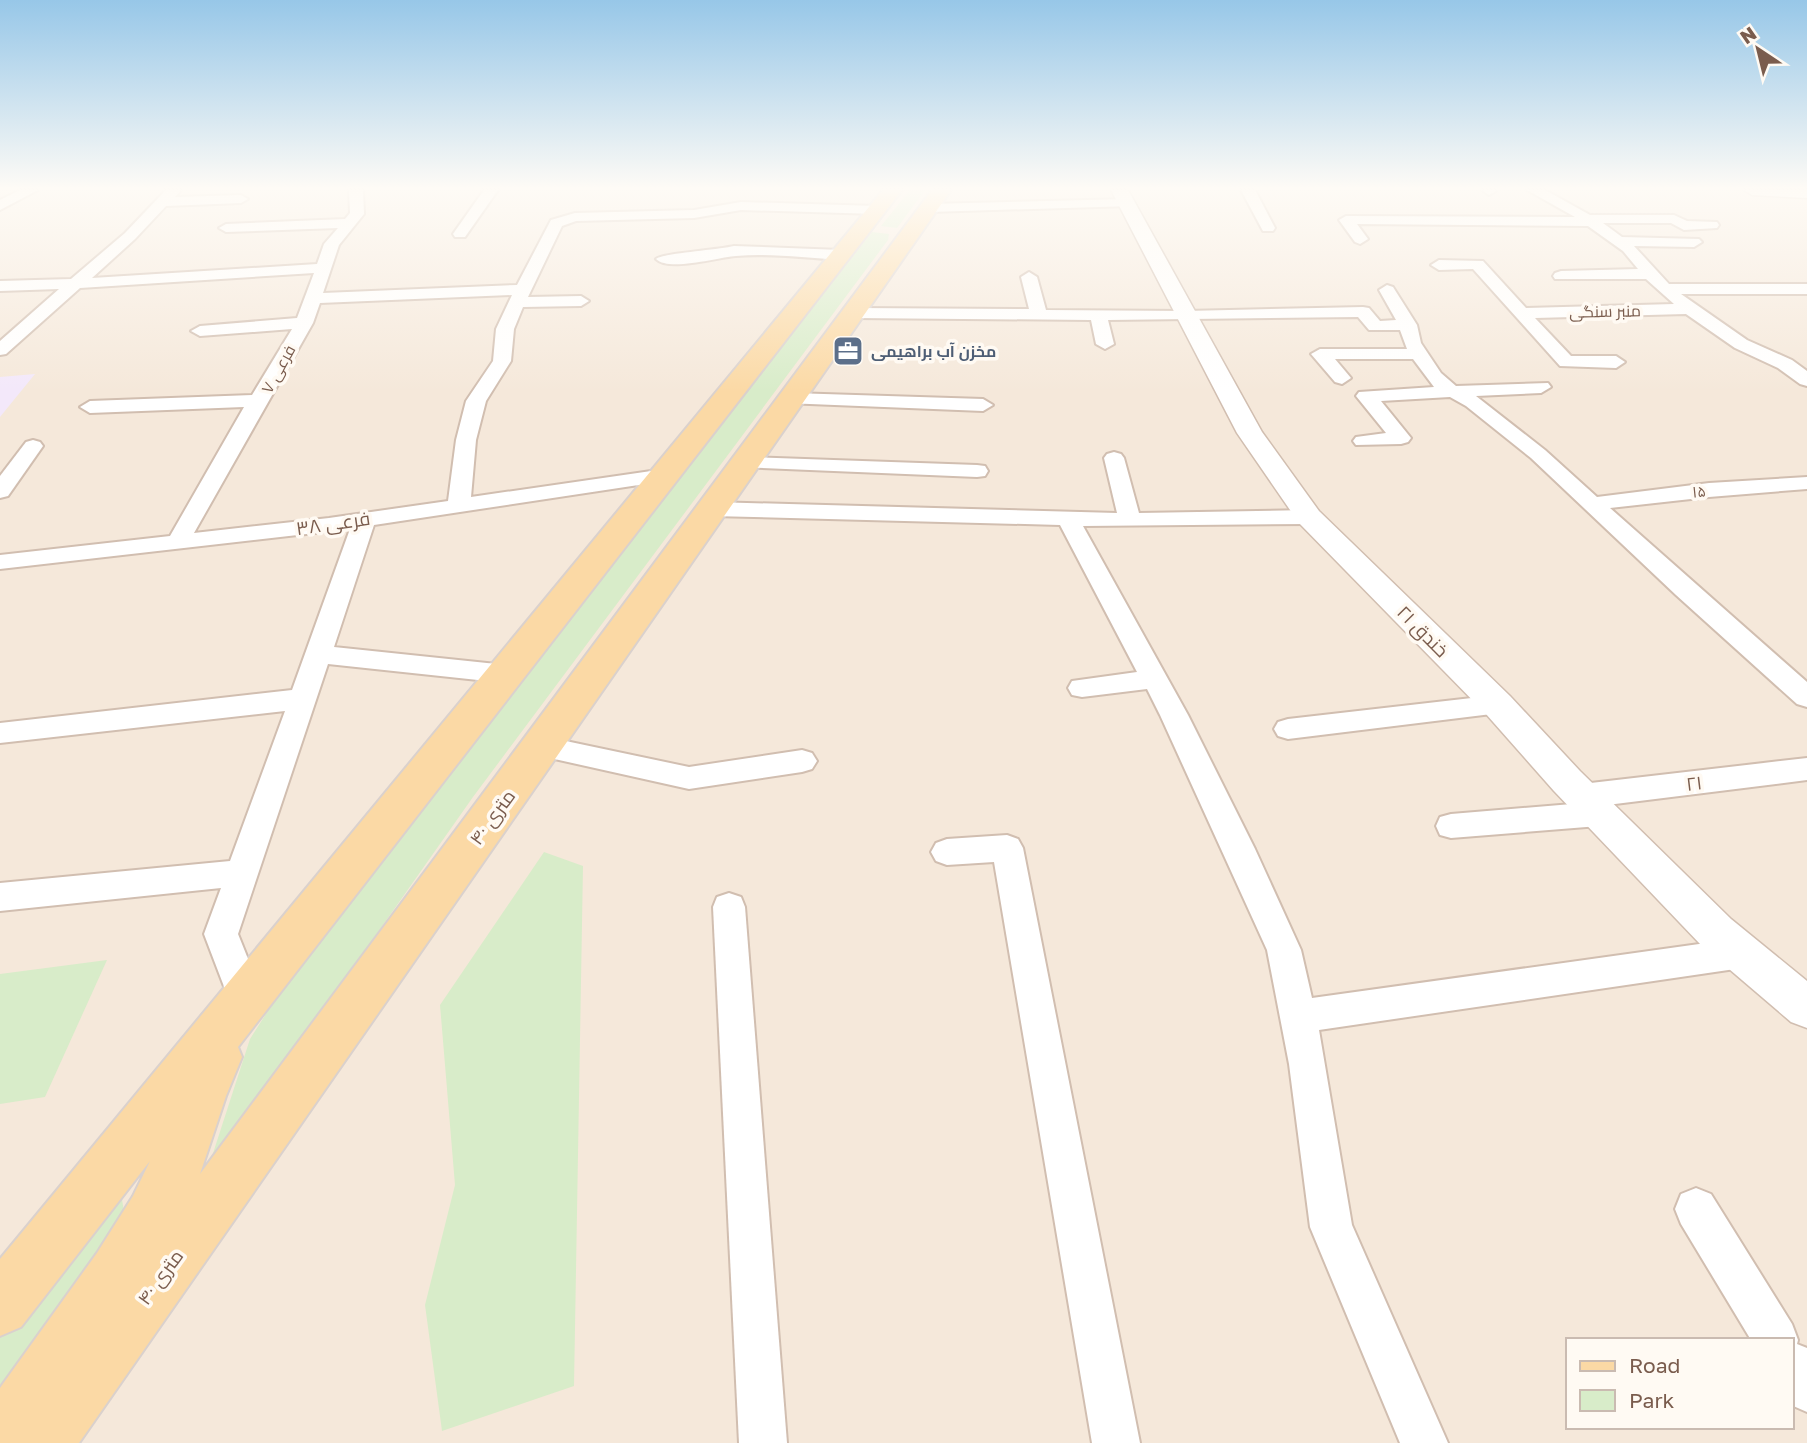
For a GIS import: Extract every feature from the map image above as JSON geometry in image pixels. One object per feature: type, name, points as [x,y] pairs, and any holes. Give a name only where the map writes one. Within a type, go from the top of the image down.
[{"type":"main road","points":[[0,1306],[839,257]]},
{"type":"main road","name":"۴۰ متری","points":[[40,1443],[894,257]]},
{"type":"main road","points":[[0,1442],[154,1215],[180,1161],[202,1084],[246,999]]},
{"type":"street","points":[[0,350],[104,257]]},
{"type":"street","name":"فرعی ۷","points":[[178,542],[304,323],[328,257]]},
{"type":"street","points":[[458,503],[466,440],[476,401],[502,361],[505,329],[537,257]]},
{"type":"street","points":[[664,259],[693,257]]},
{"type":"street","name":"۲۱ خندق","points":[[1155,257],[1250,433],[1308,517],[1498,705],[1591,805],[1716,932],[1807,1008]]},
{"type":"street","points":[[1634,257],[1664,289],[1690,309],[1741,344],[1785,364],[1807,380]]},
{"type":"street","points":[[1439,265],[1477,264],[1566,362],[1616,362]]},
{"type":"street","points":[[0,286],[324,268]]},
{"type":"street","points":[[1561,276],[1650,274]]},
{"type":"street","points":[[1029,277],[1039,314]]},
{"type":"street","points":[[1664,289],[1807,289]]},
{"type":"street","points":[[1387,290],[1408,325],[1412,342],[1434,377],[1496,419],[1591,504],[1794,673],[1807,697]]},
{"type":"street","points":[[314,298],[520,296],[580,300]]},
{"type":"street","name":"منبر سنگی","points":[[1521,313],[1690,309]]},
{"type":"street","points":[[854,313],[1186,316],[1363,312],[1376,326],[1408,325]]},
{"type":"street","points":[[1098,315],[1105,344]]},
{"type":"street","points":[[200,331],[304,323]]},
{"type":"street","points":[[0,332],[21,331]]},
{"type":"street","points":[[1342,378],[1320,354],[1419,354]]},
{"type":"street","points":[[1363,441],[1401,438],[1366,396],[1541,387]]},
{"type":"street","points":[[792,399],[983,405]]},
{"type":"street","points":[[90,407],[260,401]]},
{"type":"street","points":[[0,491],[33,446]]},
{"type":"street","points":[[1114,458],[1130,520]]},
{"type":"street","points":[[746,463],[977,471]]},
{"type":"street","name":"فرعی ۳۸","points":[[0,562],[365,519],[458,503],[665,475]]},
{"type":"street","name":"۱۵","points":[[1591,504],[1709,490],[1807,483]]},
{"type":"street","points":[[712,509],[1130,520],[1308,517]]},
{"type":"street","points":[[246,999],[221,934],[365,519]]},
{"type":"street","points":[[1068,519],[1155,680],[1239,849],[1284,950],[1308,1065],[1331,1227],[1424,1443]]},
{"type":"street","points":[[318,654],[506,674]]},
{"type":"street","points":[[1082,688],[1155,680]]},
{"type":"street","points":[[0,733],[302,699]]},
{"type":"street","points":[[1288,729],[1498,705]]},
{"type":"street","points":[[542,747],[689,778],[802,761]]},
{"type":"street","name":"۲۱","points":[[1451,826],[1807,769]]},
{"type":"street","points":[[947,852],[1007,848],[1116,1443]]},
{"type":"street","points":[[0,897],[242,873]]},
{"type":"street","points":[[729,907],[763,1443]]},
{"type":"street","points":[[1298,1016],[1741,953]]},
{"type":"street","points":[[1696,1209],[1775,1338]]},
{"type":"street","points":[[1793,1367],[1807,1389]]},
{"type":"shaded area","points":[[0,257],[1807,257],[1807,1443],[0,1443]]},
{"type":"shaded area","points":[[35,374],[0,417],[0,377]]},
{"type":"green space","points":[[852,257],[875,257],[473,797],[205,1178],[250,1039],[299,962]]},
{"type":"green space","points":[[544,852],[583,866],[574,1386],[442,1431],[425,1305],[455,1185],[440,1005]]},
{"type":"green space","points":[[107,960],[45,1097],[0,1104],[0,974]]},
{"type":"green space","points":[[120,1188],[125,1217],[0,1403],[0,1338]]},
{"type":"place","name":"مخزن آب براهیمی","points":[[848,351]]}]
